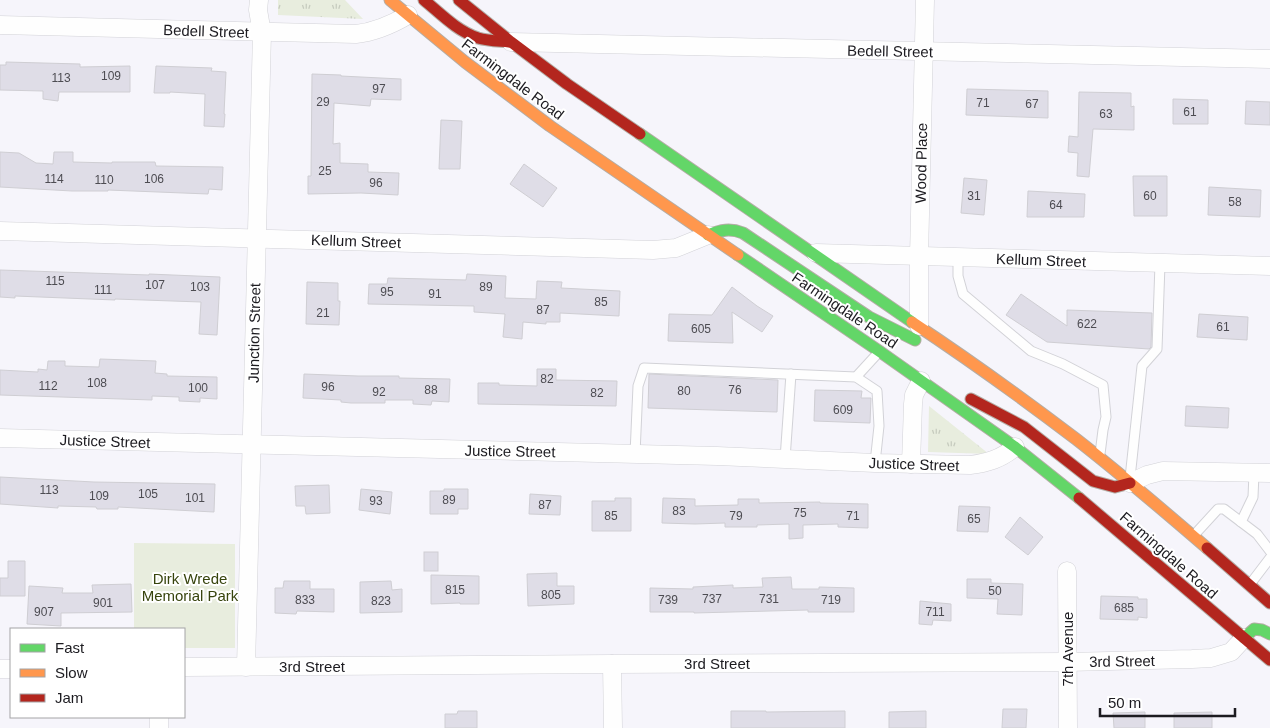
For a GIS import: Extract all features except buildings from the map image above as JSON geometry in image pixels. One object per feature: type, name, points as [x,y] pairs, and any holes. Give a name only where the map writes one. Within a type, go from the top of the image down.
[{"type":"main road","name":"Farmingdale Road","points":[[390,0],[465,62],[550,126],[879,351],[1015,447],[1094,510],[1270,660]]},
{"type":"main road","points":[[424,0],[456,27],[471,36],[486,40],[511,42]]},
{"type":"main road","name":"Farmingdale Road","points":[[459,0],[540,65],[598,107],[970,361],[1038,410],[1130,483],[1270,603]]},
{"type":"main road","points":[[708,235],[727,229],[740,232],[756,240],[832,294],[870,317],[914,340],[970,361]]},
{"type":"main road","points":[[921,381],[972,399],[1012,420],[1093,481],[1114,487],[1130,483]]},
{"type":"main road","points":[[1244,638],[1254,629],[1270,634]]},
{"type":"street","name":"Junction Street","points":[[246,667],[262,32],[258,10],[259,0]]},
{"type":"street","name":"Wood Place","points":[[919,326],[925,0]]},
{"type":"street","name":"Bedell Street","points":[[0,25],[356,34],[384,28],[408,15]]},
{"type":"street","name":"Bedell Street","points":[[511,42],[1270,59]]},
{"type":"street","name":"Kellum Street","points":[[0,231],[653,250],[676,248],[708,235]]},
{"type":"street","name":"Kellum Street","points":[[812,253],[1270,266]]},
{"type":"street","points":[[911,464],[913,404],[914,396],[921,381]]},
{"type":"street","name":"Justice Street","points":[[0,438],[635,454],[970,465],[982,464],[998,459],[1008,454],[1015,447]]},
{"type":"street","points":[[1130,483],[1147,475],[1163,471],[1262,473]]},
{"type":"street","name":"7th Avenue","points":[[1067,571],[1068,728]]},
{"type":"street","name":"3rd Street","points":[[185,667],[1068,662],[1211,658],[1231,652],[1244,638]]},
{"type":"street","points":[[612,664],[613,728]]},
{"type":"lane","points":[[958,258],[958,276],[963,294],[1031,351],[1103,385],[1106,417],[1100,459]]},
{"type":"lane","points":[[1130,483],[1142,366],[1158,349],[1160,264]]},
{"type":"lane","points":[[856,377],[879,351]]},
{"type":"lane","points":[[635,454],[638,386],[644,368],[856,377],[877,391],[879,426],[875,463]]},
{"type":"lane","points":[[785,459],[790,374]]},
{"type":"lane","points":[[1241,522],[1262,473]]},
{"type":"lane","points":[[1192,537],[1218,509],[1224,509],[1257,534],[1270,551]]},
{"type":"lane","points":[[1250,586],[1270,558]]},
{"type":"green space","points":[[278,0],[345,0],[363,19],[278,15]]},
{"type":"green space","points":[[929,406],[989,454],[928,452]]},
{"type":"green space","name":"Dirk Wrede Memorial Park","points":[[134,543],[235,544],[235,648],[185,648],[185,628],[134,628]]},
{"type":"traffic: fast","points":[[640,134],[912,322]]},
{"type":"traffic: fast","points":[[708,235],[726,230],[743,233],[869,317],[915,340]]},
{"type":"traffic: fast","points":[[738,255],[1015,447],[1079,498]]},
{"type":"traffic: fast","points":[[1244,638],[1254,629],[1270,634]]},
{"type":"traffic: slow","points":[[390,0],[465,62],[550,126],[738,255]]},
{"type":"traffic: slow","points":[[912,322],[995,379],[1076,439],[1207,548]]},
{"type":"traffic: jam","points":[[424,0],[450,22],[470,35],[486,40],[509,42]]},
{"type":"traffic: jam","points":[[459,0],[567,84],[640,134]]},
{"type":"traffic: jam","points":[[971,399],[1024,427],[1093,481],[1115,487],[1130,483]]},
{"type":"traffic: jam","points":[[1079,498],[1270,660]]},
{"type":"traffic: jam","points":[[1207,548],[1270,603]]}]
